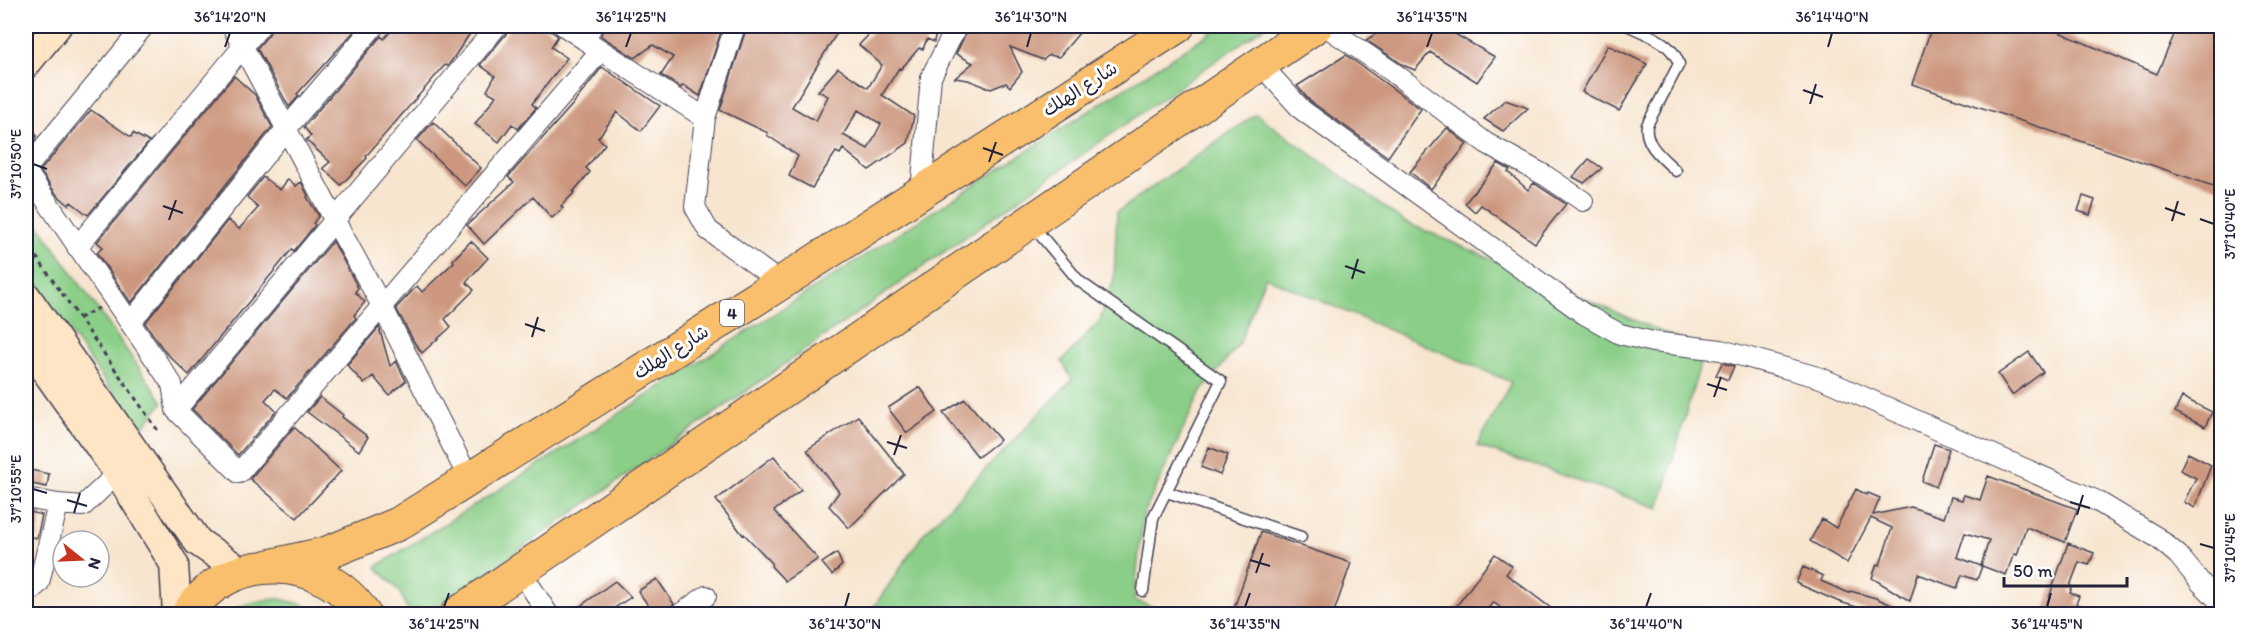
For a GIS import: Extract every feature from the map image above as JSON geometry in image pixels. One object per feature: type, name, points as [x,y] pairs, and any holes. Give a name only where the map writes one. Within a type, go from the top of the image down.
[{"type":"highway","points":[[457,615],[1316,26]]},
{"type":"highway","name":"شارع الهلك","points":[[188,615],[194,605],[217,584],[256,569],[327,553],[398,524],[781,283],[1163,28]]},
{"type":"highway","points":[[256,569],[301,569],[331,581],[355,601],[364,615]]},
{"type":"main road","points":[[26,64],[57,26]]},
{"type":"main road","points":[[26,296],[198,542],[256,569]]},
{"type":"main road","points":[[26,343],[118,473],[174,564],[177,615]]},
{"type":"street","points":[[144,26],[26,170],[172,384],[176,410],[238,473],[382,306],[593,39]]},
{"type":"street","points":[[232,26],[382,306],[469,480]]},
{"type":"street","points":[[77,247],[260,26]]},
{"type":"street","points":[[130,323],[286,129],[374,26]]},
{"type":"street","points":[[176,410],[497,26]]},
{"type":"street","points":[[564,26],[593,39],[705,118]]},
{"type":"street","points":[[735,26],[705,118],[695,207],[708,230],[781,283]]},
{"type":"street","points":[[921,191],[931,77],[957,26]]},
{"type":"street","points":[[1325,26],[1394,73],[1486,143],[1546,176],[1583,201]]},
{"type":"street","points":[[1262,63],[1302,110],[1584,314],[1620,334],[1653,342],[1721,350],[1821,378],[2087,496],[2158,538],[2178,555],[2202,585],[2222,604]]},
{"type":"street","points":[[26,498],[83,506],[118,473]]},
{"type":"street","points":[[26,594],[39,583],[58,504]]},
{"type":"street","points":[[520,570],[548,615]]},
{"type":"street","points":[[680,615],[706,596]]},
{"type":"lane","points":[[1629,26],[1669,46],[1679,64],[1647,125],[1646,133],[1650,144],[1676,171]]},
{"type":"lane","points":[[1030,222],[1079,281],[1221,381],[1153,518],[1143,591]]},
{"type":"lane","points":[[1167,492],[1301,537]]},
{"type":"path","points":[[26,242],[159,432]]},
{"type":"path","points":[[79,318],[114,300]]},
{"type":"green space","points":[[1221,26],[1266,26],[426,614],[409,614],[400,592],[376,567],[597,428]]},
{"type":"green space","points":[[1256,114],[1405,222],[1704,350],[1659,508],[1477,446],[1511,382],[1265,277],[1239,344],[1200,393],[1143,516],[1134,600],[1171,614],[869,614],[924,533],[1072,380],[1062,361],[1100,320],[1114,279],[1117,212]]},
{"type":"green space","points":[[26,207],[163,402],[140,431],[26,271]]},
{"type":"green space","points":[[279,599],[302,604],[319,614],[228,614],[246,604]]},
{"type":"building","points":[[272,26],[359,26],[297,94],[299,96],[289,107],[257,48],[269,34]]},
{"type":"building","points":[[395,26],[475,26],[448,66],[445,65],[366,156],[367,158],[341,185],[323,168],[330,162],[306,140],[311,136],[304,127],[381,36],[384,39]]},
{"type":"building","points":[[509,26],[543,26],[558,36],[551,47],[567,58],[532,104],[536,108],[518,129],[512,124],[499,142],[475,124],[496,96],[487,91],[495,76],[480,65],[506,34]]},
{"type":"building","points":[[604,26],[723,26],[700,96],[683,85],[681,88],[661,75],[673,57],[653,45],[635,58],[601,36]]},
{"type":"building","points":[[747,26],[841,26],[792,107],[816,121],[828,96],[818,91],[838,68],[868,88],[882,65],[859,45],[877,26],[937,26],[934,42],[927,39],[923,49],[919,48],[901,69],[899,68],[882,95],[914,116],[908,143],[869,170],[843,149],[840,154],[836,152],[812,188],[789,176],[798,156],[767,135],[768,133],[720,110]],"holes":[[[858,110],[881,124],[868,149],[843,135]]]},
{"type":"building","points":[[969,26],[991,26],[1006,31],[1008,26],[1085,26],[1059,57],[1049,55],[1043,60],[1010,47],[1022,72],[1010,87],[1006,83],[991,89],[968,80],[955,78],[973,63],[956,54]]},
{"type":"building","points":[[1389,26],[1441,26],[1495,57],[1477,82],[1430,52],[1415,70],[1405,66],[1366,40]]},
{"type":"building","points":[[1932,26],[2045,26],[2157,74],[2178,26],[2222,26],[2222,189],[1912,84]]},
{"type":"building","points":[[1608,45],[1647,64],[1619,111],[1582,92]]},
{"type":"building","points":[[1346,55],[1421,109],[1388,157],[1310,101],[1297,86]]},
{"type":"building","points":[[602,67],[660,106],[641,131],[617,112],[598,138],[605,144],[586,168],[590,172],[561,206],[563,208],[552,218],[533,197],[484,244],[467,225],[514,182],[508,177],[573,104]]},
{"type":"building","points":[[234,76],[255,95],[272,127],[131,303],[97,253],[103,247],[97,242]]},
{"type":"building","points":[[1505,100],[1528,108],[1503,131],[1484,119]]},
{"type":"building","points":[[91,110],[131,137],[133,133],[149,142],[88,215],[71,202],[69,205],[57,195],[40,171]]},
{"type":"building","points":[[26,122],[37,136],[27,149],[26,147]]},
{"type":"building","points":[[433,122],[481,168],[465,186],[417,140]]},
{"type":"building","points":[[1447,128],[1467,144],[1431,189],[1410,172]]},
{"type":"building","points":[[1589,159],[1602,168],[1584,183],[1573,177]]},
{"type":"building","points":[[1498,163],[1510,170],[1508,172],[1528,190],[1534,183],[1566,204],[1535,243],[1481,205],[1475,212],[1465,203]]},
{"type":"building","points":[[263,177],[280,190],[288,179],[296,186],[301,182],[319,216],[313,223],[315,225],[294,251],[292,249],[189,375],[165,352],[145,323],[228,220],[239,229],[258,208],[247,197]]},
{"type":"building","points":[[2083,196],[2095,200],[2090,215],[2078,211]]},
{"type":"building","points":[[333,241],[358,288],[355,292],[365,302],[354,315],[356,318],[287,398],[275,389],[265,400],[276,411],[238,455],[192,409]]},
{"type":"building","points":[[471,241],[488,258],[466,282],[474,290],[445,319],[451,327],[422,353],[396,308],[417,286],[422,292],[454,262],[453,260]]},
{"type":"building","points":[[379,327],[390,366],[396,361],[406,381],[389,395],[373,376],[364,384],[347,365]]},
{"type":"building","points":[[2029,352],[2043,372],[2012,395],[1998,374]]},
{"type":"building","points":[[1722,363],[1734,366],[1728,380],[1716,375]]},
{"type":"building","points":[[920,387],[937,412],[907,433],[888,408]]},
{"type":"building","points":[[320,397],[368,437],[359,451],[307,412]]},
{"type":"building","points":[[2182,397],[2212,412],[2205,427],[2175,412]]},
{"type":"building","points":[[965,399],[1000,440],[978,457],[943,413]]},
{"type":"building","points":[[858,416],[904,474],[849,528],[829,506],[839,492],[807,450]]},
{"type":"building","points":[[294,427],[341,471],[297,518],[250,479]]},
{"type":"building","points":[[1934,444],[1949,449],[1936,487],[1922,481]]},
{"type":"building","points":[[1209,447],[1228,455],[1220,475],[1201,467]]},
{"type":"building","points":[[2188,453],[2211,465],[2195,508],[2184,502],[2196,478],[2180,470]]},
{"type":"building","points":[[774,456],[801,490],[774,511],[818,559],[785,581],[771,566],[772,563],[743,535],[716,500]]},
{"type":"building","points":[[26,469],[49,474],[47,487],[26,483]]},
{"type":"building","points":[[1988,476],[2077,509],[2065,542],[2026,527],[2017,555],[2014,554],[2006,575],[1982,566],[1977,580],[1962,575],[1957,588],[1918,574],[1910,601],[1872,578],[1877,564],[1880,565],[1892,528],[1871,518],[1847,563],[1810,541],[1822,519],[1836,528],[1856,489],[1880,498],[1873,515],[1911,507],[1944,518],[1951,497],[1962,500],[1964,495],[1980,500]],"holes":[[[1965,533],[1989,540],[1981,566],[1957,557]]]},
{"type":"building","points":[[26,511],[42,515],[37,538],[26,536]]},
{"type":"building","points":[[1261,532],[1351,563],[1333,615],[1241,615],[1233,611]]},
{"type":"building","points":[[2068,543],[2094,553],[2089,565],[2079,562],[2070,586],[2072,587],[2070,593],[2079,596],[2076,604],[2101,615],[2043,615]]},
{"type":"building","points":[[837,553],[842,565],[832,575],[822,563]]},
{"type":"building","points":[[1495,554],[1512,566],[1506,574],[1560,615],[1510,615],[1493,602],[1483,615],[1450,615]]},
{"type":"building","points":[[1803,567],[1823,576],[1821,581],[1849,593],[1850,591],[1876,598],[1914,615],[1882,615],[1837,601],[1796,583]]},
{"type":"building","points":[[657,579],[674,604],[665,615],[655,615],[638,591]]},
{"type":"building","points":[[615,581],[631,597],[604,615],[568,615]]}]
